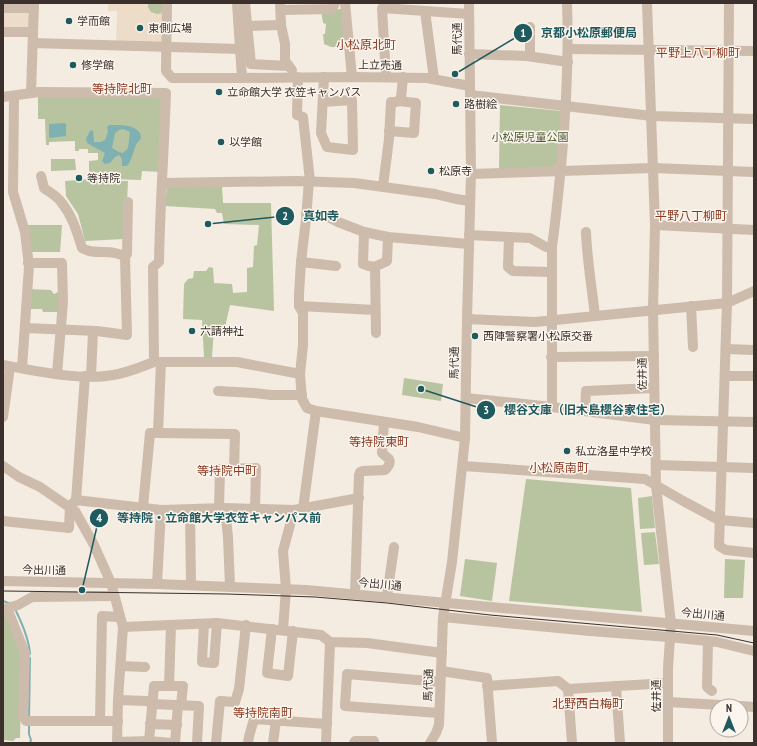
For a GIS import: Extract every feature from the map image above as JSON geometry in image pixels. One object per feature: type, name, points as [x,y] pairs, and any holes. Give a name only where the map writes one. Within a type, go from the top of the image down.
[{"type":"street","points":[[158,433],[153,267],[159,262],[160,208],[163,183],[166,93],[168,84],[172,78],[166,70],[167,3]]},
{"type":"street","points":[[237,3],[242,78]]},
{"type":"street","points":[[245,3],[251,64],[289,66]]},
{"type":"street","points":[[335,3],[332,9],[280,6],[281,25],[285,44],[285,61],[293,71],[297,115],[303,117],[309,181],[301,262],[301,310],[303,339],[300,374],[302,398],[307,408],[316,411],[418,427],[465,438]]},
{"type":"street","points":[[345,3],[352,77]]},
{"type":"street","name":"馬代通","points":[[432,741],[439,725],[443,617],[452,562],[465,438],[471,174],[469,3]]},
{"type":"street","points":[[552,407],[552,247],[556,221],[566,105],[568,62],[567,3]]},
{"type":"street","name":"佐井通","points":[[647,3],[656,225],[653,309],[656,485],[670,624],[668,743]]},
{"type":"street","points":[[729,3],[730,51],[727,302],[719,546],[726,550],[754,553]]},
{"type":"street","points":[[3,8],[34,5],[32,93]]},
{"type":"street","points":[[386,77],[382,8],[469,14]]},
{"type":"street","points":[[425,11],[434,79]]},
{"type":"street","points":[[247,26],[281,25]]},
{"type":"street","points":[[530,27],[530,56]]},
{"type":"street","points":[[3,32],[33,32]]},
{"type":"street","points":[[33,44],[240,48]]},
{"type":"street","points":[[568,49],[754,51]]},
{"type":"street","points":[[469,54],[530,56],[568,62]]},
{"type":"street","points":[[323,102],[352,100],[352,150],[327,147],[321,133],[324,77]]},
{"type":"street","points":[[399,101],[401,98],[402,77]]},
{"type":"street","name":"上立売通","points":[[172,78],[402,77],[434,79],[470,91],[652,116],[754,119]]},
{"type":"street","points":[[3,97],[32,93],[166,93]]},
{"type":"street","points":[[14,96],[13,192],[25,232],[28,263],[22,368]]},
{"type":"street","points":[[383,186],[391,102],[399,101],[416,103],[414,133],[389,131]]},
{"type":"street","points":[[471,174],[653,168],[754,172]]},
{"type":"street","points":[[41,176],[44,188],[60,200],[67,210],[75,226],[82,248],[86,250],[120,254],[125,257]]},
{"type":"street","points":[[163,183],[309,181],[354,182],[435,194],[470,201]]},
{"type":"street","points":[[25,328],[93,331],[127,335],[125,257],[128,202]]},
{"type":"street","points":[[306,214],[328,217],[364,232],[388,237],[469,240],[530,238],[546,247],[552,247]]},
{"type":"street","points":[[656,225],[754,230]]},
{"type":"street","points":[[364,232],[362,264],[369,267],[375,267],[387,261],[388,237]]},
{"type":"street","points":[[586,232],[587,262],[590,273],[595,316]]},
{"type":"street","points":[[509,238],[509,269],[513,271],[552,272]]},
{"type":"street","points":[[301,262],[336,266]]},
{"type":"street","points":[[28,263],[62,263],[63,302],[57,374]]},
{"type":"street","points":[[375,267],[376,333]]},
{"type":"street","points":[[467,319],[535,322],[727,302],[754,291]]},
{"type":"street","points":[[691,306],[693,347]]},
{"type":"street","points":[[301,310],[375,310]]},
{"type":"street","points":[[3,521],[69,528],[93,331]]},
{"type":"street","points":[[726,349],[754,350]]},
{"type":"street","points":[[551,357],[654,356]]},
{"type":"street","points":[[3,417],[7,366],[57,374],[88,376],[113,375],[157,362],[237,362],[300,374]]},
{"type":"street","points":[[725,376],[754,376]]},
{"type":"street","points":[[585,411],[586,391],[654,388]]},
{"type":"street","points":[[218,391],[254,393],[271,396],[302,395]]},
{"type":"street","points":[[466,398],[655,420],[754,422]]},
{"type":"street","points":[[283,630],[286,589],[283,551],[299,509],[316,411]]},
{"type":"street","points":[[355,594],[359,475],[360,472],[385,470],[390,464],[389,459],[382,453],[384,422]]},
{"type":"street","points":[[144,507],[150,433],[235,434],[234,469]]},
{"type":"street","points":[[656,465],[754,468]]},
{"type":"street","points":[[3,466],[19,477],[73,503],[144,507],[161,510],[222,508],[299,509],[359,498]]},
{"type":"street","points":[[463,466],[645,479],[720,520],[754,524]]},
{"type":"street","points":[[230,586],[228,537],[222,508],[220,469],[256,468],[255,508]]},
{"type":"street","points":[[73,503],[75,511],[94,545],[110,583],[121,622],[121,666],[118,700],[117,743],[149,741],[172,743]]},
{"type":"street","points":[[157,584],[161,510]]},
{"type":"street","points":[[190,510],[191,585]]},
{"type":"street","points":[[387,596],[394,547]]},
{"type":"street","name":"今出川通","points":[[3,581],[230,586],[286,589],[387,596],[754,631]]},
{"type":"street","points":[[114,596],[32,597],[10,606],[25,653],[23,716],[29,721],[118,721]]},
{"type":"street","points":[[100,720],[102,616],[121,622],[171,625],[217,623],[246,625],[321,635],[330,642],[367,643],[442,652]]},
{"type":"street","points":[[443,617],[590,632],[708,641],[754,651]]},
{"type":"street","points":[[204,624],[202,662],[214,663],[217,623]]},
{"type":"street","points":[[169,686],[171,625]]},
{"type":"street","points":[[216,743],[220,701],[235,702],[239,689],[246,625]]},
{"type":"street","points":[[272,629],[267,673],[288,676],[293,631]]},
{"type":"street","points":[[708,641],[707,687],[712,691]]},
{"type":"street","points":[[326,743],[330,642]]},
{"type":"street","points":[[121,666],[145,667]]},
{"type":"street","points":[[441,671],[487,678],[492,743]]},
{"type":"street","points":[[439,714],[345,706],[347,674],[440,682]]},
{"type":"street","points":[[487,686],[558,681],[568,689],[668,683]]},
{"type":"street","points":[[149,741],[154,686],[183,686],[176,743]]},
{"type":"street","points":[[616,686],[620,743]]},
{"type":"street","points":[[568,689],[572,743]]},
{"type":"street","points":[[118,700],[147,701],[152,704],[199,706],[197,743]]},
{"type":"street","points":[[668,702],[709,704]]},
{"type":"street","points":[[248,743],[249,733],[254,719],[327,724]]},
{"type":"street","points":[[273,743],[276,720]]},
{"type":"street","points":[[150,724],[177,726]]},
{"type":"street","points":[[354,743],[355,741],[374,740]]},
{"type":"green space","points":[[124,3],[163,3],[160,25]]},
{"type":"green space","points":[[344,9],[347,47],[331,47],[324,44],[323,34],[325,34],[326,24],[323,23],[321,10]]},
{"type":"green space","points":[[38,94],[163,95],[161,172],[142,171],[141,180],[109,179],[89,172],[89,161],[98,160],[98,153],[88,153],[88,149],[79,149],[79,151],[75,151],[75,141],[49,142],[49,145],[46,145],[45,119],[38,119]]},
{"type":"green space","name":"小松原児童公園","points":[[500,105],[561,111],[558,164],[553,168],[499,169]]},
{"type":"green space","points":[[51,159],[75,159],[76,170],[51,171]]},
{"type":"green space","points":[[104,178],[109,181],[128,181],[124,239],[85,241],[78,214],[66,196],[65,181]]},
{"type":"green space","points":[[167,186],[222,186],[223,203],[271,203],[274,311],[230,305],[225,327],[214,327],[212,357],[204,357],[202,320],[183,319],[184,284],[188,279],[193,278],[194,271],[206,271],[209,267],[213,268],[214,283],[232,284],[233,293],[247,292],[247,268],[253,267],[254,246],[257,245],[259,225],[224,224],[222,213],[217,213],[215,209],[165,206]]},
{"type":"green space","points":[[27,225],[62,225],[60,252],[31,252]]},
{"type":"green space","points":[[29,289],[51,290],[54,294],[60,291],[60,312],[43,312],[42,309],[28,309]]},
{"type":"green space","points":[[404,378],[443,384],[441,401],[402,395]]},
{"type":"green space","points":[[526,479],[631,488],[642,612],[509,601]]},
{"type":"green space","points":[[652,496],[655,528],[640,529],[638,498]]},
{"type":"green space","points":[[655,532],[659,564],[644,565],[641,533]]},
{"type":"green space","points":[[465,559],[497,563],[492,601],[460,596]]},
{"type":"green space","points":[[725,559],[745,560],[743,598],[724,598]]},
{"type":"green space","points":[[3,607],[22,656],[20,738],[16,738],[13,741],[3,740]]},
{"type":"shaded area","name":"東側広場","points":[[108,3],[148,3],[148,7],[151,12],[157,14],[163,13],[162,42],[116,43],[117,11],[108,11]]},
{"type":"shaded area","points":[[3,11],[30,12],[30,30],[3,29]]},
{"type":"water","points":[[49,124],[66,124],[66,136],[49,137]]},
{"type":"water","points":[[110,125],[128,126],[133,127],[140,133],[141,138],[127,166],[122,166],[122,159],[119,155],[110,163],[105,164],[102,161],[105,153],[87,143],[86,139],[90,131],[93,130],[94,142],[101,142],[105,140],[108,132],[107,127]],"holes":[[[123,129],[130,132],[128,148],[123,153],[112,148],[115,133]]]},
{"type":"waterway","points":[[3,601],[11,604]]},
{"type":"waterway","points":[[15,609],[22,625],[30,654]]},
{"type":"waterway","points":[[29,718],[30,658]]},
{"type":"waterway","points":[[29,724],[30,743]]},
{"type":"tram line","points":[[3,591],[227,594],[315,597],[387,603],[490,615],[717,635],[754,643]]},
{"type":"place","name":"学而館","points":[[69,21]]},
{"type":"place","name":"東側広場","points":[[140,28]]},
{"type":"place","name":"修学館","points":[[73,65]]},
{"type":"place","name":"京都小松原郵便局","points":[[455,74]]},
{"type":"place","name":"立命館大学 衣笠キャンパス","points":[[219,92]]},
{"type":"place","name":"路樹絵","points":[[456,104]]},
{"type":"place","name":"以学館","points":[[221,142]]},
{"type":"place","name":"松原寺","points":[[431,171]]},
{"type":"place","name":"等持院","points":[[79,178]]},
{"type":"place","name":"真如寺","points":[[208,224]]},
{"type":"place","name":"六請神社","points":[[192,331]]},
{"type":"place","name":"西陣警察署小松原交番","points":[[475,336]]},
{"type":"place","name":"櫻谷文庫（旧木島櫻谷家住宅）","points":[[421,389]]},
{"type":"place","name":"私立洛星中学校","points":[[567,451]]},
{"type":"place","name":"等持院・立命館大学衣笠キャンパス前","points":[[82,590]]},
{"type":"district","name":"小松原北町","points":[[366,44]]},
{"type":"district","name":"平野上八丁柳町","points":[[698,52]]},
{"type":"district","name":"等持院北町","points":[[122,88]]},
{"type":"district","name":"平野八丁柳町","points":[[691,215]]},
{"type":"district","name":"等持院東町","points":[[379,441]]},
{"type":"district","name":"小松原南町","points":[[559,467]]},
{"type":"district","name":"等持院中町","points":[[227,470]]},
{"type":"district","name":"北野西白梅町","points":[[588,703]]},
{"type":"district","name":"等持院南町","points":[[263,712]]}]
